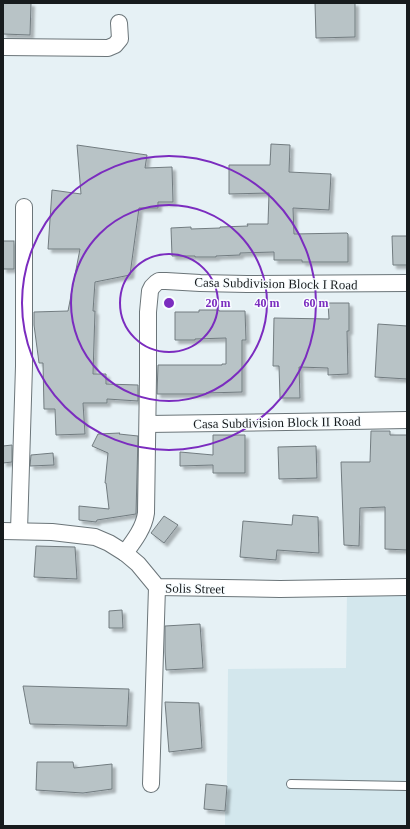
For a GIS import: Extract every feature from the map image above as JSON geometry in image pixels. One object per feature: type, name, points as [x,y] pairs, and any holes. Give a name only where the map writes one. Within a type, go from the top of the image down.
[{"type":"street","points":[[3,48],[108,48],[115,45],[120,39],[119,23]]},
{"type":"street","points":[[11,531],[24,366],[24,207]]},
{"type":"street","name":"Casa Subdivision Block I Road","points":[[148,424],[148,318],[150,291],[156,283],[166,281],[247,284],[407,283]]},
{"type":"street","name":"Casa Subdivision Block II Road","points":[[148,424],[407,420]]},
{"type":"street","points":[[126,553],[146,517],[148,424]]},
{"type":"street","name":"Solis Street","points":[[11,531],[52,532],[94,537],[109,543],[126,553],[138,564],[156,587],[280,589],[407,586]]},
{"type":"street","points":[[151,784],[156,587]]},
{"type":"lane","points":[[291,784],[407,786]]},
{"type":"shaded area","points":[[407,590],[407,826],[225,826],[227,786],[228,669],[346,668],[347,591]]},
{"type":"building","points":[[3,3],[31,3],[30,35],[3,34]]},
{"type":"building","points":[[315,3],[355,3],[355,37],[316,38]]},
{"type":"building","points":[[271,144],[290,145],[289,172],[331,174],[329,210],[293,208],[294,234],[347,233],[348,262],[302,262],[302,260],[274,260],[274,252],[240,253],[240,255],[216,257],[172,256],[171,228],[220,228],[248,226],[247,224],[268,224],[269,193],[229,194],[229,165],[270,165]]},
{"type":"building","points":[[77,145],[147,155],[145,168],[172,167],[173,202],[158,202],[158,208],[139,208],[130,275],[95,282],[93,311],[95,311],[93,374],[106,374],[106,384],[138,385],[138,401],[107,399],[107,403],[83,403],[85,434],[56,435],[55,409],[44,409],[43,363],[39,363],[34,325],[34,312],[68,311],[80,249],[48,249],[52,190],[81,194]]},
{"type":"building","points":[[392,236],[407,236],[407,265],[393,265]]},
{"type":"building","points":[[3,241],[14,241],[14,269],[3,269]]},
{"type":"building","points":[[328,303],[349,303],[349,331],[347,331],[348,374],[328,375],[328,368],[299,367],[300,398],[280,398],[279,366],[273,366],[274,318],[329,319]]},
{"type":"building","points":[[199,310],[245,311],[246,340],[242,340],[242,392],[157,394],[158,365],[226,364],[226,338],[175,340],[175,312],[199,312]]},
{"type":"building","points":[[378,324],[407,326],[407,379],[375,377]]},
{"type":"building","points":[[371,431],[390,431],[390,435],[407,435],[407,550],[385,549],[385,507],[360,508],[359,546],[344,545],[341,462],[370,462]]},
{"type":"building","points":[[120,433],[119,434],[138,436],[136,514],[97,520],[96,522],[79,520],[79,506],[109,509],[105,483],[108,453],[92,446],[98,434]]},
{"type":"building","points":[[213,435],[245,435],[245,473],[213,473],[213,465],[180,466],[180,452],[213,455]]},
{"type":"building","points":[[12,445],[12,462],[3,463],[3,446]]},
{"type":"building","points":[[316,446],[317,478],[279,479],[278,447]]},
{"type":"building","points":[[53,453],[54,465],[30,466],[31,455]]},
{"type":"building","points":[[293,515],[318,517],[319,553],[277,550],[276,560],[240,557],[243,521],[292,525]]},
{"type":"building","points":[[164,516],[178,525],[164,543],[151,533]]},
{"type":"building","points":[[36,546],[75,547],[77,579],[34,577]]},
{"type":"building","points":[[122,610],[123,628],[109,628],[109,611]]},
{"type":"building","points":[[200,624],[203,668],[166,670],[165,626]]},
{"type":"building","points":[[23,686],[129,689],[127,726],[30,724]]},
{"type":"building","points":[[165,702],[199,703],[202,748],[169,752]]},
{"type":"building","points":[[37,762],[73,762],[74,768],[112,764],[112,789],[83,793],[36,790]]},
{"type":"building","points":[[206,784],[227,786],[225,811],[204,809]]}]
